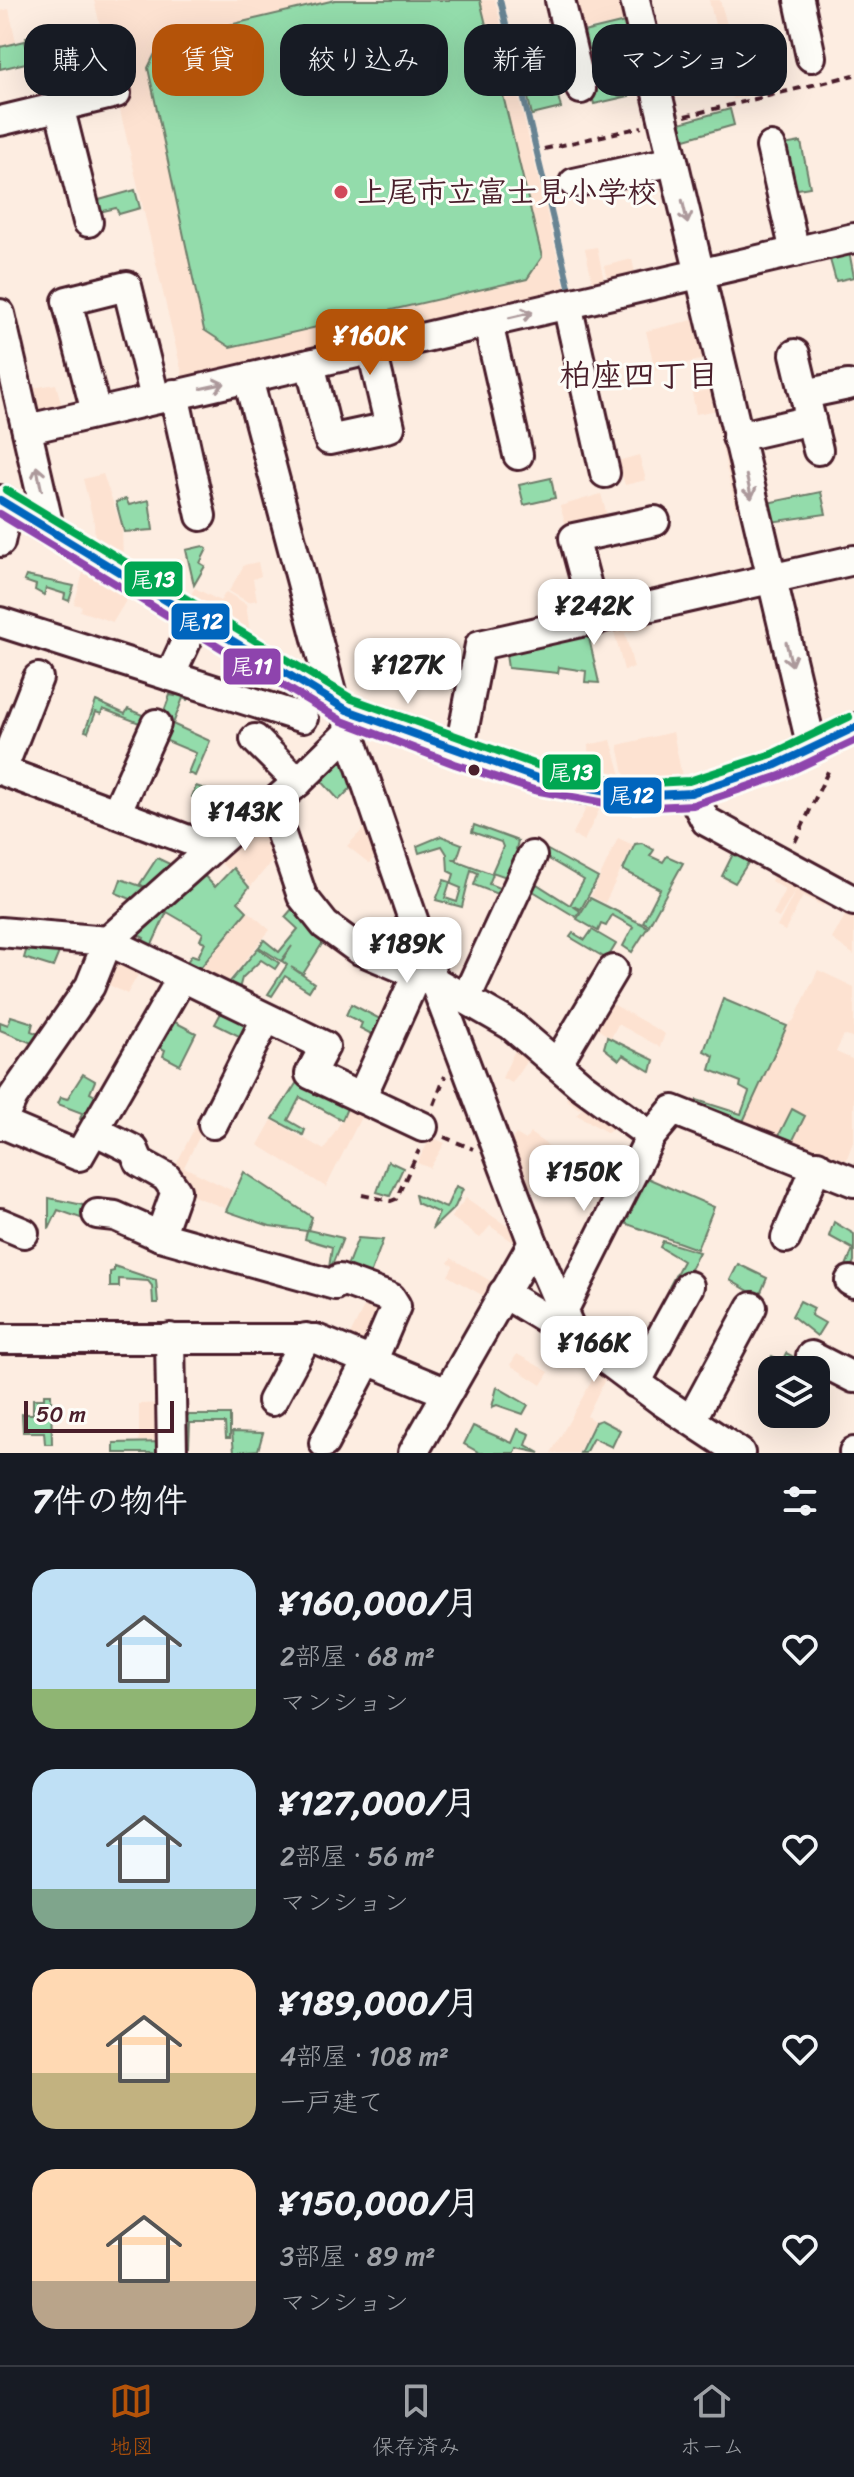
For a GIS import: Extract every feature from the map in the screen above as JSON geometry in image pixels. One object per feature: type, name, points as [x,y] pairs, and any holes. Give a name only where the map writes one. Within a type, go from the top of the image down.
[{"type":"street","points":[[560,0],[581,89]]},
{"type":"street","points":[[0,542],[4,502],[197,618],[344,715],[459,753],[584,789],[635,796],[691,793],[734,781],[832,739],[770,578],[635,0]]},
{"type":"street","points":[[799,0],[811,57]]},
{"type":"street","points":[[0,121],[103,96]]},
{"type":"street","points":[[59,106],[88,222]]},
{"type":"street","points":[[771,147],[795,252]]},
{"type":"street","points":[[574,183],[673,161]]},
{"type":"street","points":[[28,429],[854,238]]},
{"type":"street","points":[[96,412],[67,301],[127,286],[201,516]]},
{"type":"street","points":[[567,304],[605,473]]},
{"type":"street","points":[[0,314],[49,527]]},
{"type":"street","points":[[488,323],[518,455]]},
{"type":"street","points":[[310,364],[329,440],[390,427],[372,350]]},
{"type":"street","points":[[795,354],[818,450]]},
{"type":"street","points":[[248,379],[344,715],[426,978],[460,1051],[533,1243],[568,1324]]},
{"type":"street","points":[[737,437],[808,407],[848,385]]},
{"type":"street","points":[[596,620],[574,538],[655,521]]},
{"type":"street","points":[[459,753],[480,645],[854,560]]},
{"type":"street","points":[[170,676],[197,618]]},
{"type":"street","points":[[0,622],[303,718]]},
{"type":"street","points":[[38,678],[1,770],[210,848]]},
{"type":"street","points":[[181,979],[79,1156],[0,1124],[13,1097],[90,986],[108,941],[255,808],[298,782],[344,715]]},
{"type":"street","points":[[116,813],[156,724]]},
{"type":"street","points":[[255,739],[298,782]]},
{"type":"street","points":[[691,793],[706,821],[784,866],[854,901]]},
{"type":"street","points":[[255,808],[302,896],[325,925],[358,949],[426,978],[511,1025],[651,1136]]},
{"type":"street","points":[[466,998],[532,856]]},
{"type":"street","points":[[0,932],[108,941],[181,979],[325,1046],[310,1074],[426,1129]]},
{"type":"street","points":[[557,1064],[613,970]]},
{"type":"street","points":[[361,1098],[426,978]]},
{"type":"street","points":[[213,1124],[266,1019]]},
{"type":"street","points":[[568,1324],[651,1136],[673,1110],[854,1182]]},
{"type":"street","points":[[96,1131],[134,1150],[139,1162],[166,1177],[176,1191],[160,1236]]},
{"type":"street","points":[[786,1238],[817,1165]]},
{"type":"street","points":[[97,1214],[115,1216],[160,1236],[335,1285],[339,1279],[391,1298],[396,1306],[324,1443]]},
{"type":"street","points":[[413,1453],[445,1392],[533,1243]]},
{"type":"street","points":[[636,1383],[689,1286]]},
{"type":"street","points":[[503,1293],[568,1324],[636,1383],[740,1453]]},
{"type":"street","points":[[691,1420],[752,1307]]},
{"type":"street","points":[[170,1338],[172,1453]]},
{"type":"street","points":[[272,1401],[306,1338]]},
{"type":"street","points":[[0,1339],[306,1338],[370,1360],[445,1392]]},
{"type":"street","points":[[830,1366],[854,1378]]},
{"type":"path","points":[[544,149],[854,75]]},
{"type":"path","points":[[784,866],[834,757],[832,739]]},
{"type":"path","points":[[362,1195],[396,1199],[452,1058],[460,1051]]},
{"type":"path","points":[[426,1129],[487,1154],[499,1152]]},
{"type":"shaded area","name":"上尾市立富士見小学校","points":[[94,0],[495,0],[501,24],[464,24],[464,96],[518,96],[566,292],[185,386],[117,96],[136,96],[136,24],[100,24]]},
{"type":"shaded area","points":[[569,0],[626,0],[631,20],[592,24],[592,28],[576,31]]},
{"type":"shaded area","points":[[709,0],[720,0],[727,24],[715,24]]},
{"type":"shaded area","points":[[9,9],[16,42],[0,46],[0,11]]},
{"type":"shaded area","points":[[597,247],[604,281],[593,284],[585,249]]},
{"type":"shaded area","points":[[632,259],[636,278],[609,285],[604,266]]},
{"type":"shaded area","points":[[701,318],[710,358],[655,370],[646,331]]},
{"type":"shaded area","points":[[56,384],[63,411],[39,420],[27,389]]},
{"type":"shaded area","points":[[719,388],[723,409],[696,414],[692,393]]},
{"type":"shaded area","points":[[726,418],[746,509],[736,511],[716,420]]},
{"type":"shaded area","points":[[639,455],[646,480],[625,485],[618,461]]},
{"type":"shaded area","points":[[103,474],[122,528],[123,560],[95,541],[94,523],[83,479]]},
{"type":"shaded area","points":[[601,494],[609,523],[569,536],[560,506]]},
{"type":"shaded area","points":[[258,562],[261,576],[253,579],[257,600],[248,602],[229,591],[244,565]]},
{"type":"shaded area","points":[[85,566],[130,594],[113,622],[80,611],[82,606],[74,604]]},
{"type":"shaded area","points":[[195,588],[220,601],[226,592],[246,604],[251,639],[187,600]]},
{"type":"shaded area","points":[[648,615],[651,626],[625,633],[634,668],[624,670],[612,624]]},
{"type":"shaded area","points":[[673,732],[682,776],[625,779],[618,745]]},
{"type":"shaded area","points":[[611,740],[622,779],[580,776],[571,771],[589,764],[588,745]]},
{"type":"shaded area","points":[[588,805],[601,806],[584,841],[572,835]]},
{"type":"shaded area","points":[[261,818],[279,853],[251,886],[233,866],[228,870],[214,856]]},
{"type":"shaded area","points":[[371,821],[380,851],[369,863],[347,846]]},
{"type":"shaded area","points":[[618,838],[633,845],[605,903],[591,896]]},
{"type":"shaded area","points":[[777,868],[828,895],[823,906],[803,896],[785,931],[777,927],[797,888],[779,918],[773,915],[785,889],[771,881]]},
{"type":"shaded area","points":[[850,907],[854,909],[854,955],[832,939]]},
{"type":"shaded area","points":[[248,911],[270,930],[221,990],[194,978]]},
{"type":"shaded area","points":[[109,955],[142,968],[127,994],[99,980]]},
{"type":"shaded area","points":[[818,970],[854,987],[854,1039],[844,1035],[836,1052],[854,1060],[854,1139],[843,1169],[790,1147],[805,1116],[793,1109],[776,1141],[741,1126],[787,1026],[794,1020]]},
{"type":"shaded area","points":[[604,999],[665,1034],[660,1047],[618,1024],[611,1038],[590,1024]]},
{"type":"shaded area","points":[[520,1039],[534,1050],[512,1083],[502,1078]]},
{"type":"shaded area","points":[[569,1082],[619,1119],[608,1133],[577,1115],[586,1101],[579,1109],[566,1099],[570,1094],[564,1089]]},
{"type":"shaded area","points":[[353,1101],[366,1107],[326,1187],[258,1145],[272,1120],[324,1150]]},
{"type":"shaded area","points":[[199,1119],[206,1123],[184,1167],[233,1191],[225,1208],[183,1192],[172,1173]]},
{"type":"shaded area","points":[[530,1133],[557,1152],[524,1196],[504,1150],[516,1134],[526,1140]]},
{"type":"shaded area","points":[[431,1137],[445,1143],[430,1168],[417,1163]]},
{"type":"shaded area","points":[[466,1198],[520,1235],[522,1248],[490,1226],[480,1238],[451,1217]]},
{"type":"shaded area","points":[[451,1258],[499,1286],[491,1300],[448,1276],[453,1266],[448,1263]]},
{"type":"shaded area","points":[[369,1297],[384,1302],[371,1348],[346,1343]]},
{"type":"shaded area","points":[[517,1354],[549,1372],[541,1385],[510,1365]]},
{"type":"shaded area","points":[[598,1370],[607,1375],[587,1416],[594,1421],[578,1453],[551,1453]]},
{"type":"shaded area","points":[[165,1403],[165,1441],[139,1441],[139,1404]]},
{"type":"green space","name":"上尾市立富士見小学校","points":[[335,0],[480,0],[486,24],[464,24],[464,96],[503,96],[542,257],[527,279],[230,347],[204,330],[154,96],[264,96],[264,24],[233,24]]},
{"type":"green space","points":[[592,30],[592,52],[581,55],[576,34]]},
{"type":"green space","points":[[24,41],[24,63],[0,69],[0,47]]},
{"type":"green space","name":"上尾市立富士見小学校","points":[[152,60],[152,87],[148,68]]},
{"type":"green space","points":[[592,84],[592,96],[629,96],[594,104],[589,85]]},
{"type":"green space","points":[[558,96],[561,108],[532,115],[528,98]]},
{"type":"green space","points":[[730,109],[734,125],[685,139],[680,123]]},
{"type":"green space","points":[[801,142],[810,187],[786,191],[778,146]]},
{"type":"green space","points":[[135,190],[140,208],[119,214],[116,208],[95,213],[92,202]]},
{"type":"green space","points":[[849,251],[854,277],[836,281],[829,256]]},
{"type":"green space","points":[[551,478],[555,498],[524,505],[519,485]]},
{"type":"green space","points":[[821,492],[826,514],[771,522],[767,503]]},
{"type":"green space","points":[[126,499],[129,505],[149,500],[153,530],[124,532],[116,502]]},
{"type":"green space","points":[[203,546],[207,549],[200,563],[205,566],[194,585],[186,550]]},
{"type":"green space","points":[[26,576],[74,586],[69,601],[64,599],[65,594],[46,588],[44,595],[35,590],[36,585],[24,581]]},
{"type":"green space","points":[[587,629],[599,683],[585,682],[586,671],[559,667],[558,673],[508,668],[505,648]]},
{"type":"green space","points":[[180,682],[225,699],[221,708],[190,696],[187,700],[183,698],[173,724],[168,722],[210,741],[195,776],[188,773],[196,753],[155,736],[170,695],[175,696]]},
{"type":"green space","points":[[96,701],[125,714],[128,709],[145,716],[142,724],[103,709],[101,714],[96,712],[88,732],[85,731]]},
{"type":"green space","points":[[341,749],[356,783],[339,800],[316,775]]},
{"type":"green space","points":[[196,786],[226,796],[221,809],[192,797]]},
{"type":"green space","points":[[474,825],[518,841],[516,849],[525,852],[515,880],[492,872],[503,847],[501,842],[472,832]]},
{"type":"green space","points":[[441,836],[462,844],[457,859],[452,859],[493,874],[489,884],[507,891],[505,897],[474,885],[478,873],[471,870],[462,907],[436,900],[444,880],[450,882],[445,898],[457,902],[461,888],[451,884],[454,874],[448,871],[447,854],[442,846],[419,853],[417,846]]},
{"type":"green space","points":[[642,843],[654,850],[650,856],[663,862],[667,856],[683,863],[649,925],[643,922],[660,889],[623,870],[635,844]]},
{"type":"green space","points":[[737,846],[753,855],[735,883],[722,876]]},
{"type":"green space","points":[[546,849],[598,878],[581,909],[573,906],[580,911],[576,917],[528,888],[532,881],[570,905],[584,880],[542,855]]},
{"type":"green space","points":[[157,858],[176,867],[138,902],[116,893],[121,879],[146,888],[140,884]]},
{"type":"green space","points":[[233,868],[249,887],[238,902],[247,911],[193,977],[139,951],[144,938],[133,932],[199,870],[215,887]],"holes":[[[167,912],[203,933],[200,940],[205,942],[198,957],[192,955],[181,970],[150,949]]]},
{"type":"green space","points":[[590,898],[648,927],[632,952],[623,946],[633,927],[612,915],[606,926],[601,924],[598,931],[577,919]]},
{"type":"green space","points":[[298,902],[327,936],[303,974],[291,967],[314,983],[309,991],[285,976],[272,996],[268,994],[287,965],[282,961],[292,946],[281,961],[259,947],[264,940],[279,952],[298,929],[285,917]]},
{"type":"green space","points":[[592,930],[616,944],[607,959],[570,937],[573,933],[585,940]]},
{"type":"green space","points":[[29,941],[62,945],[53,967],[24,958]]},
{"type":"green space","points":[[258,948],[279,963],[275,969],[261,960],[242,978],[239,989],[223,990]]},
{"type":"green space","points":[[723,999],[787,1026],[741,1126],[695,1110],[697,1100],[741,1114],[749,1092],[740,1087],[741,1082],[710,1070],[714,1056],[704,1051]]},
{"type":"green space","points":[[351,1004],[388,1023],[377,1037],[360,1028],[362,1023],[346,1015]]},
{"type":"green space","points":[[232,1010],[256,1022],[247,1040],[215,1024],[221,1013],[229,1016]]},
{"type":"green space","points":[[11,1016],[33,1023],[31,1031],[46,1037],[34,1044],[0,1030],[0,1022],[8,1025]]},
{"type":"green space","points":[[167,1018],[196,1033],[180,1065],[163,1056],[165,1050],[153,1044]]},
{"type":"green space","points":[[607,1037],[654,1060],[651,1072],[623,1055],[619,1060],[604,1048]]},
{"type":"green space","points":[[83,1074],[95,1081],[90,1093],[104,1101],[91,1124],[80,1119],[82,1113],[58,1104],[61,1097],[67,1099]]},
{"type":"green space","points":[[301,1076],[350,1101],[342,1120],[300,1097],[288,1120],[305,1130],[303,1135],[273,1119]]},
{"type":"green space","points":[[792,1109],[805,1116],[789,1148],[776,1141]]},
{"type":"green space","points":[[388,1161],[403,1168],[390,1196],[377,1192]]},
{"type":"green space","points":[[244,1172],[312,1217],[308,1230],[343,1238],[328,1275],[332,1247],[305,1239],[307,1231],[270,1226],[226,1211]]},
{"type":"green space","points":[[638,1174],[714,1207],[697,1249],[616,1220]]},
{"type":"green space","points":[[456,1186],[463,1189],[455,1207],[432,1229],[439,1213],[417,1203],[415,1195],[446,1208]]},
{"type":"green space","points":[[49,1198],[88,1206],[86,1220],[58,1210],[49,1229]]},
{"type":"green space","points":[[834,1222],[854,1234],[854,1261],[848,1276],[843,1273],[853,1249],[829,1236]]},
{"type":"green space","points":[[358,1238],[383,1240],[367,1283],[344,1274]]},
{"type":"green space","points":[[663,1241],[699,1252],[678,1292],[669,1287],[683,1261],[660,1247]]},
{"type":"green space","points":[[738,1264],[767,1278],[759,1297],[730,1280]]},
{"type":"green space","points":[[114,1266],[156,1280],[158,1303],[153,1303],[152,1286],[148,1281],[119,1279],[119,1287],[110,1287],[110,1272],[114,1271]]},
{"type":"green space","points":[[800,1301],[814,1308],[811,1315],[825,1323],[817,1336],[792,1316]]},
{"type":"green space","points":[[497,1387],[528,1405],[523,1414],[497,1405],[492,1407]]},
{"type":"green space","points":[[44,1394],[51,1394],[52,1444],[45,1444],[44,1432],[23,1432],[22,1414],[33,1414],[33,1399],[44,1399]]},
{"type":"green space","points":[[178,1415],[230,1415],[230,1438],[226,1438],[225,1423],[190,1423],[189,1446],[179,1446]]},
{"type":"green space","points":[[601,1420],[620,1430],[612,1447],[593,1438],[585,1453],[580,1453],[595,1422]]},
{"type":"green space","points":[[473,1426],[512,1443],[518,1429],[530,1434],[526,1445],[540,1453],[517,1448],[515,1453],[480,1453],[464,1444]]},
{"type":"green space","points":[[232,1432],[263,1433],[258,1450],[234,1452]]},
{"type":"green space","points":[[166,1442],[166,1453],[114,1453],[114,1443]]},
{"type":"waterway","points":[[500,0],[569,286]]},
{"type":"transit line","name":"尾13","points":[[6,490],[352,699],[540,766],[635,784],[689,781],[772,754],[849,717]]},
{"type":"transit line","name":"尾12","points":[[0,500],[347,710],[537,778],[635,796],[691,793],[776,765],[854,728]]},
{"type":"transit line","name":"尾11","points":[[0,514],[342,721],[534,790],[633,808],[693,805],[780,776],[854,741]]},
{"type":"place","name":"上尾市立富士見小学校","points":[[341,192]]},
{"type":"district","name":"柏座四丁目","points":[[639,375]]}]
